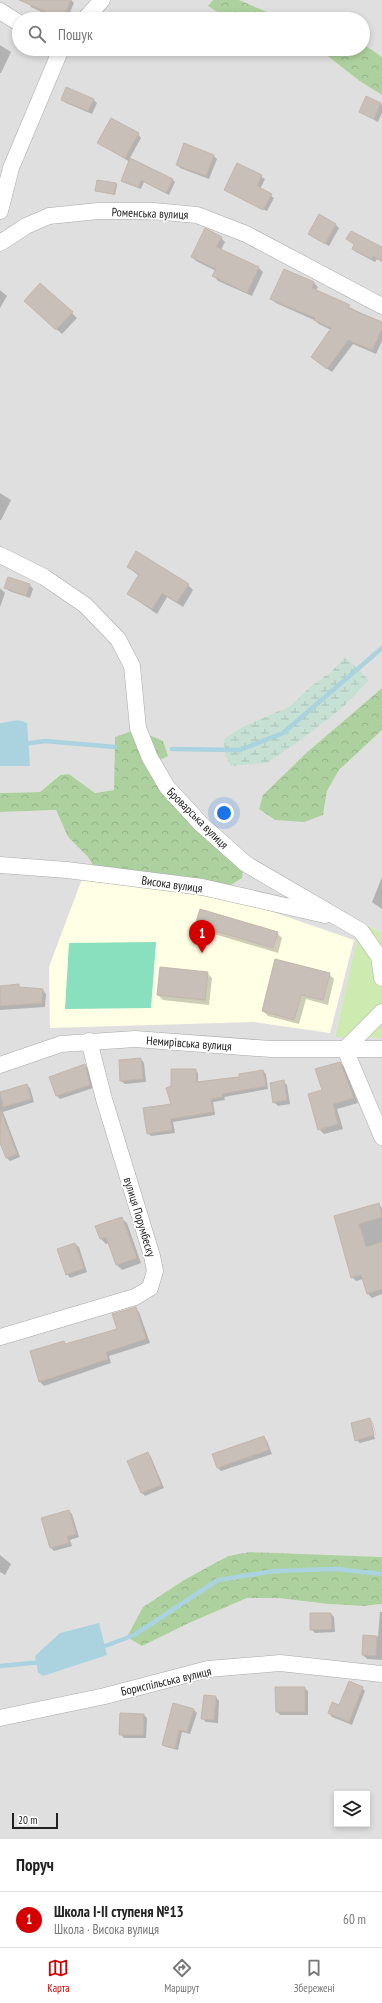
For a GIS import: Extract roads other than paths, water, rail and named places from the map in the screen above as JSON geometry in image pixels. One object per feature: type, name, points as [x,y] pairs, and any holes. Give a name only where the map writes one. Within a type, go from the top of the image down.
[{"type":"street","points":[[91,12],[102,0]]},
{"type":"street","points":[[0,11],[12,19]]},
{"type":"street","points":[[0,211],[11,168],[58,56]]},
{"type":"street","name":"Роменська вулиця","points":[[0,243],[26,226],[49,216],[98,211],[153,211],[197,215],[246,234],[382,306]]},
{"type":"street","name":"Броварська вулиця","points":[[0,555],[44,577],[85,605],[118,639],[132,666],[138,728],[150,758],[167,788],[201,824],[246,864],[361,931],[379,957],[382,978]]},
{"type":"street","name":"Висока вулиця","points":[[0,865],[68,870],[202,887],[342,919]]},
{"type":"street","points":[[382,1012],[345,1049],[382,1138]]},
{"type":"street","name":"Немирівська вулиця","points":[[0,1065],[61,1044],[135,1039],[271,1049],[382,1049]]},
{"type":"street","name":"вулиця Порумбеску","points":[[0,1337],[135,1296],[150,1288],[155,1271],[152,1256],[104,1099],[89,1041]]},
{"type":"street","name":"Бориспільська вулиця","points":[[0,1718],[105,1696],[208,1670],[280,1663],[382,1674]]},
{"type":"water","points":[[18,720],[27,723],[30,766],[0,766],[0,723]]},
{"type":"water","points":[[99,1623],[107,1655],[43,1676],[38,1672],[35,1656],[60,1633]]},
{"type":"waterway","points":[[172,749],[240,750],[283,733],[382,648]]},
{"type":"waterway","points":[[23,744],[45,741],[115,747]]},
{"type":"waterway","points":[[100,1648],[134,1635],[218,1580],[274,1571],[336,1569],[382,1574]]},
{"type":"waterway","points":[[0,1666],[42,1662]]},
{"type":"place","name":"Школа I-II ступеня №13","points":[[202,953]]}]
